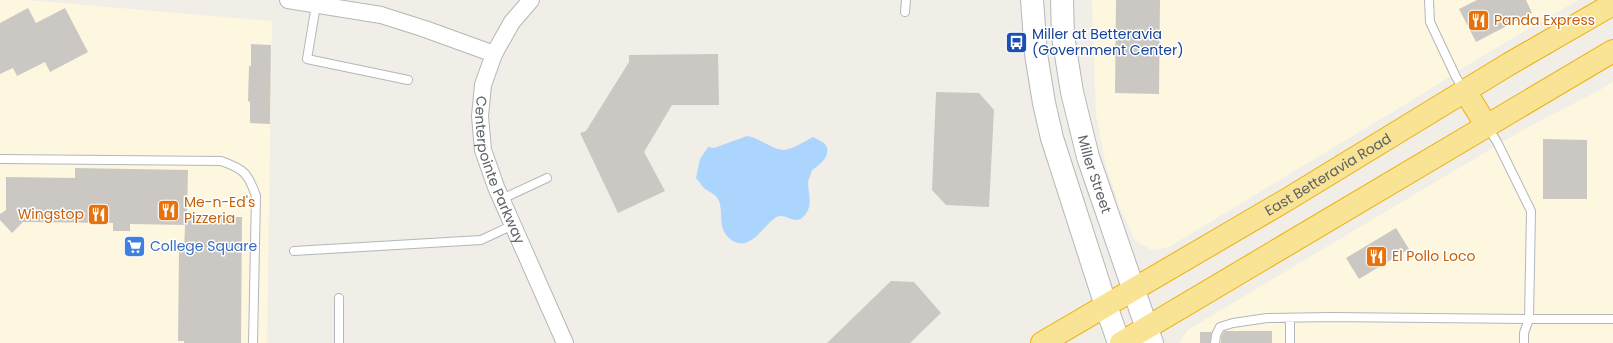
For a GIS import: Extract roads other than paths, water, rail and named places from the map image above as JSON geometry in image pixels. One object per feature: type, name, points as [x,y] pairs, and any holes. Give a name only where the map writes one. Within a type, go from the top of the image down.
[{"type":"highway","name":"East Betteravia Road","points":[[1042,343],[1288,199],[1509,64],[1613,4]]},
{"type":"highway","points":[[1120,343],[1149,335],[1486,125],[1613,51]]},
{"type":"highway","points":[[1465,91],[1486,125]]},
{"type":"street","points":[[288,0],[381,15],[494,54]]},
{"type":"street","name":"Centerpointe Parkway","points":[[531,0],[512,22],[494,54],[483,84],[480,116],[483,150],[513,225],[565,343]]},
{"type":"street","name":"Miller Street","points":[[1032,0],[1036,54],[1051,131],[1106,306],[1120,343]]},
{"type":"street","points":[[1050,0],[1053,46],[1059,70],[1072,92]]},
{"type":"street","name":"Miller Street","points":[[1062,0],[1063,36],[1072,92],[1088,157],[1149,335]]},
{"type":"lane","points":[[905,12],[906,0]]},
{"type":"lane","points":[[1429,0],[1430,22],[1456,77],[1465,91]]},
{"type":"lane","points":[[316,5],[307,59],[408,80]]},
{"type":"lane","points":[[1486,125],[1497,142],[1531,211],[1529,319],[1524,333],[1524,343]]},
{"type":"lane","points":[[0,159],[221,161],[236,166],[249,178],[256,196],[253,343]]},
{"type":"lane","points":[[502,199],[547,178]]},
{"type":"lane","points":[[294,251],[482,240],[513,225]]},
{"type":"lane","points":[[340,298],[340,343]]},
{"type":"lane","points":[[1215,343],[1217,331],[1225,324],[1267,318],[1613,319]]},
{"type":"lane","points":[[1290,318],[1290,343]]},
{"type":"water","points":[[747,136],[774,148],[783,150],[794,147],[813,137],[825,144],[827,148],[827,155],[819,165],[812,170],[808,182],[810,200],[808,209],[803,217],[796,220],[778,216],[751,240],[745,243],[739,243],[727,237],[724,231],[718,199],[704,188],[696,178],[700,159],[708,147],[714,148]]},
{"type":"place","name":"Panda Express","points":[[1478,20]]},
{"type":"place","name":"Miller at Betteravia (Government Center)","points":[[1017,42]]},
{"type":"place","name":"Me-n-Ed's Pizzeria","points":[[168,210]]},
{"type":"place","name":"Wingstop","points":[[99,214]]},
{"type":"place","name":"College Square","points":[[134,246]]},
{"type":"place","name":"El Pollo Loco","points":[[1377,256]]}]
